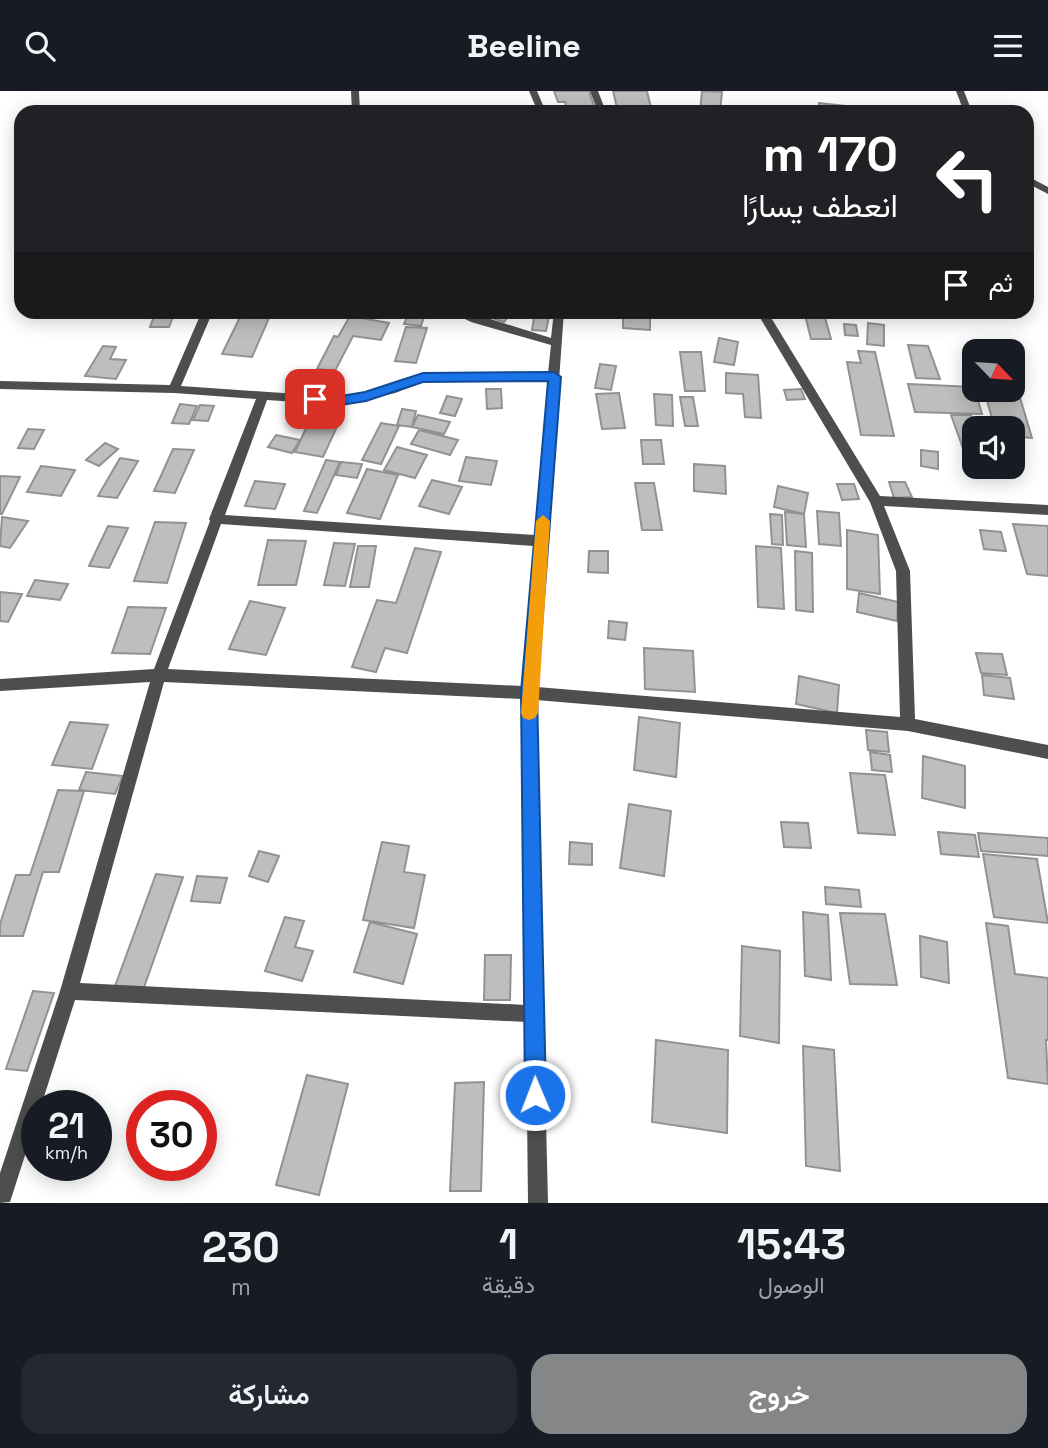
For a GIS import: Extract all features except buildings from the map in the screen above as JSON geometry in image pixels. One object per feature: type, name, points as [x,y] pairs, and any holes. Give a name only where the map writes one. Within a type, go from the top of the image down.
[{"type":"street","points":[[174,389],[205,319]]},
{"type":"street","points":[[471,319],[557,343]]},
{"type":"street","points":[[538,1203],[529,692],[558,319]]},
{"type":"street","points":[[766,319],[876,501],[902,571],[908,724]]},
{"type":"street","points":[[0,385],[174,389],[341,401],[396,389],[423,378],[554,377]]},
{"type":"street","points":[[0,1202],[69,991],[159,675],[263,395]]},
{"type":"street","points":[[876,501],[1048,510]]},
{"type":"street","points":[[215,519],[542,541]]},
{"type":"street","points":[[0,685],[159,675],[529,692],[908,724],[1048,752]]},
{"type":"street","points":[[69,991],[533,1014]]},
{"type":"slow traffic","points":[[529,713],[543,521]]},
{"type":"route","points":[[315,399],[341,401],[366,397],[423,378],[554,377],[529,692],[535,1095]]}]
